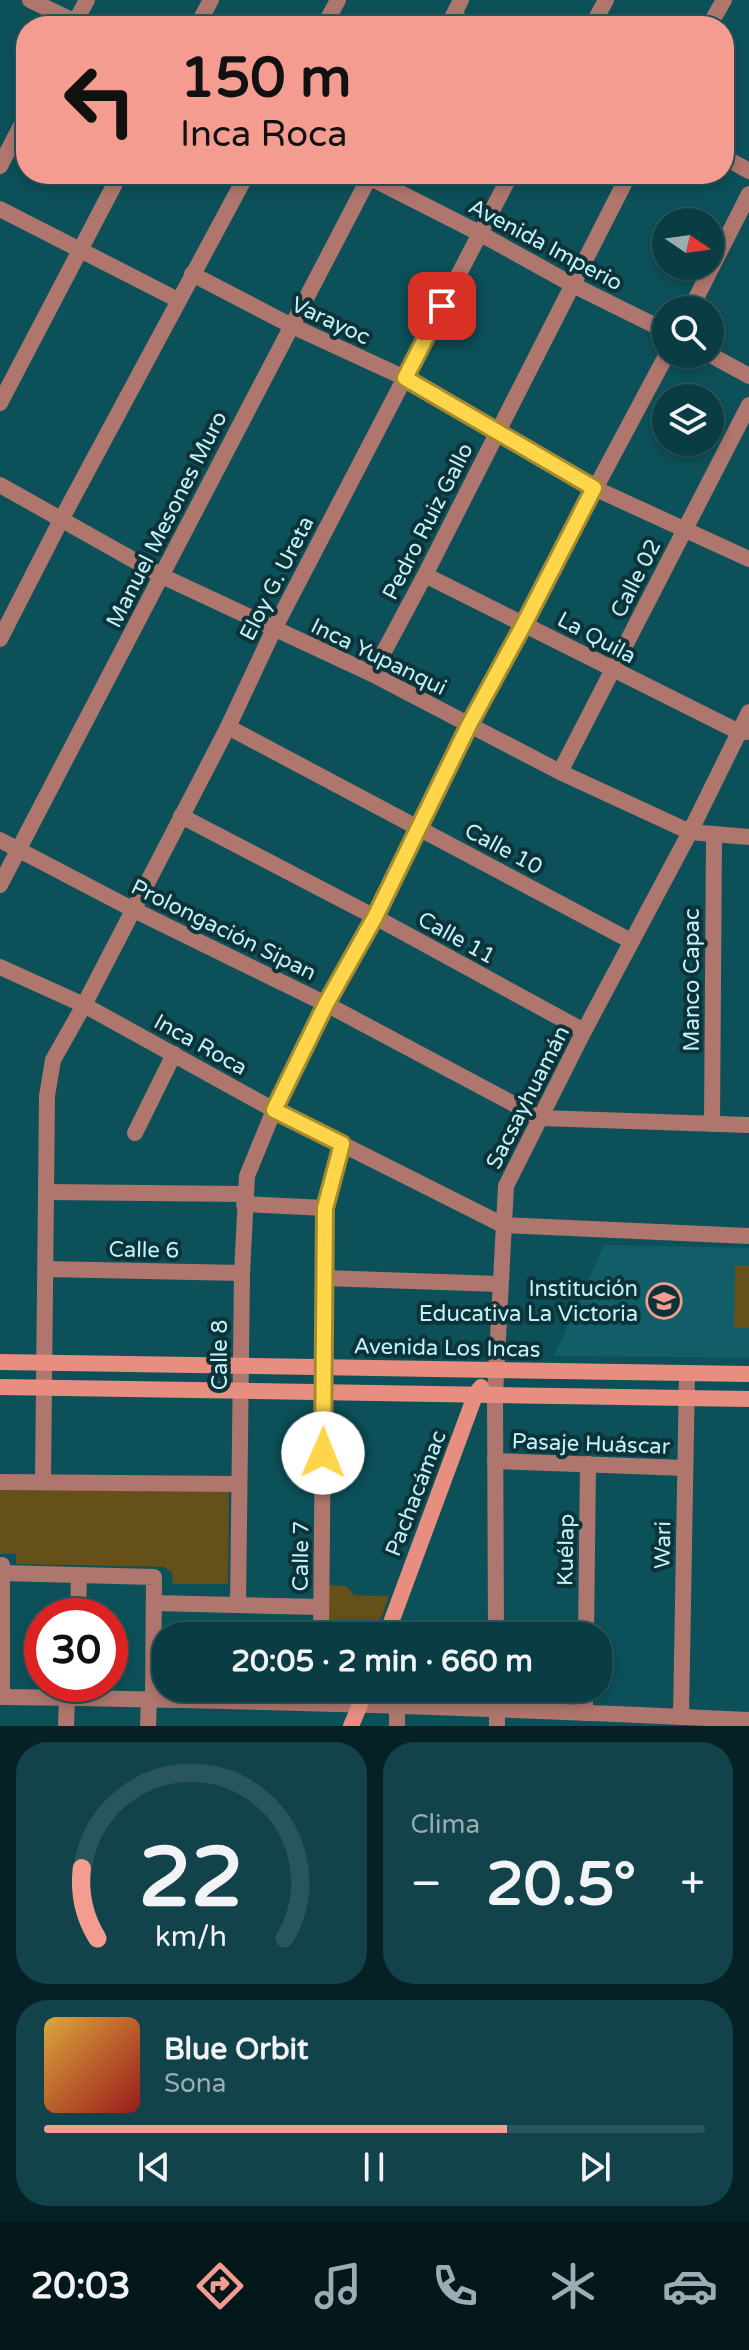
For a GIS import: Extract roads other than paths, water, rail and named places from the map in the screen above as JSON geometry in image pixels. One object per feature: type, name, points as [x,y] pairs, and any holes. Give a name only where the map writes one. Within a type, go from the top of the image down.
[{"type":"street","points":[[30,0],[60,16]]},
{"type":"street","points":[[0,166],[16,135]]},
{"type":"street","points":[[0,403],[115,184]]},
{"type":"street","points":[[0,639],[242,184]]},
{"type":"street","name":"Manuel Mesones Muro","points":[[0,885],[363,184]]},
{"type":"street","name":"Avenida Imperio","points":[[385,184],[652,324]]},
{"type":"street","name":"Eloy G. Ureta","points":[[43,1481],[47,1096],[53,1060],[228,727],[274,629],[506,184]]},
{"type":"street","name":"Pedro Ruiz Gallo","points":[[372,674],[624,184]]},
{"type":"street","points":[[697,296],[749,194]]},
{"type":"street","points":[[0,209],[178,300]]},
{"type":"street","name":"Varayoc","points":[[192,274],[290,325],[405,378],[594,488],[749,559]]},
{"type":"street","points":[[724,362],[749,376]]},
{"type":"street","name":"Calle 8","points":[[238,1605],[240,1364],[247,1176],[274,1110],[326,1004],[375,917],[469,725],[659,368]]},
{"type":"street","name":"Calle 02","points":[[560,772],[749,405]]},
{"type":"street","name":"Inca Yupanqui","points":[[0,485],[162,576],[372,674],[560,772],[690,832],[749,837]]},
{"type":"street","name":"La Quila","points":[[425,575],[613,671],[744,732]]},
{"type":"street","name":"Sacsayhuamán","points":[[496,1622],[495,1371],[506,1186],[631,941],[744,732],[749,712]]},
{"type":"street","name":"Calle 10","points":[[228,727],[631,941]]},
{"type":"street","name":"Calle 11","points":[[181,816],[584,1031]]},
{"type":"street","name":"Manco Capac","points":[[712,1124],[714,836]]},
{"type":"street","name":"Prolongación Sipan","points":[[0,840],[326,1004],[540,1118],[749,1125]]},
{"type":"street","name":"Inca Roca","points":[[0,967],[84,1005],[274,1110],[503,1225],[749,1236]]},
{"type":"street","points":[[135,1133],[174,1054]]},
{"type":"street","name":"Calle 7","points":[[321,1622],[325,1208],[342,1144]]},
{"type":"street","points":[[47,1192],[244,1199],[325,1208]]},
{"type":"street","name":"Calle 6","points":[[46,1269],[242,1273]]},
{"type":"street","points":[[324,1278],[499,1284]]},
{"type":"street","name":"Avenida Los Incas","points":[[0,1362],[749,1374]]},
{"type":"street","name":"Pachacámac","points":[[391,1622],[476,1393],[495,1371]]},
{"type":"street","name":"Wari","points":[[681,1717],[687,1373]]},
{"type":"street","name":"Avenida Los Incas","points":[[0,1387],[749,1399]]},
{"type":"street","name":"Pasaje Huáscar","points":[[495,1461],[685,1468]]},
{"type":"street","name":"Kuélap","points":[[586,1622],[588,1464]]},
{"type":"street","points":[[0,1482],[238,1484]]},
{"type":"street","points":[[24,1696],[1,1697],[1,1569],[154,1577],[148,1726]]},
{"type":"street","points":[[78,1598],[79,1575]]},
{"type":"street","points":[[154,1603],[321,1607]]},
{"type":"street","points":[[128,1697],[151,1698]]},
{"type":"street","points":[[66,1726],[72,1702]]},
{"type":"street","points":[[344,1702],[360,1706],[497,1709],[594,1717],[681,1717],[700,1722],[749,1720]]},
{"type":"street","points":[[351,1726],[362,1702]]},
{"type":"street","points":[[497,1702],[497,1726]]},
{"type":"street","points":[[397,1707],[397,1726]]},
{"type":"place","name":"Institución Educativa La Victoria","points":[[664,1301]]}]
